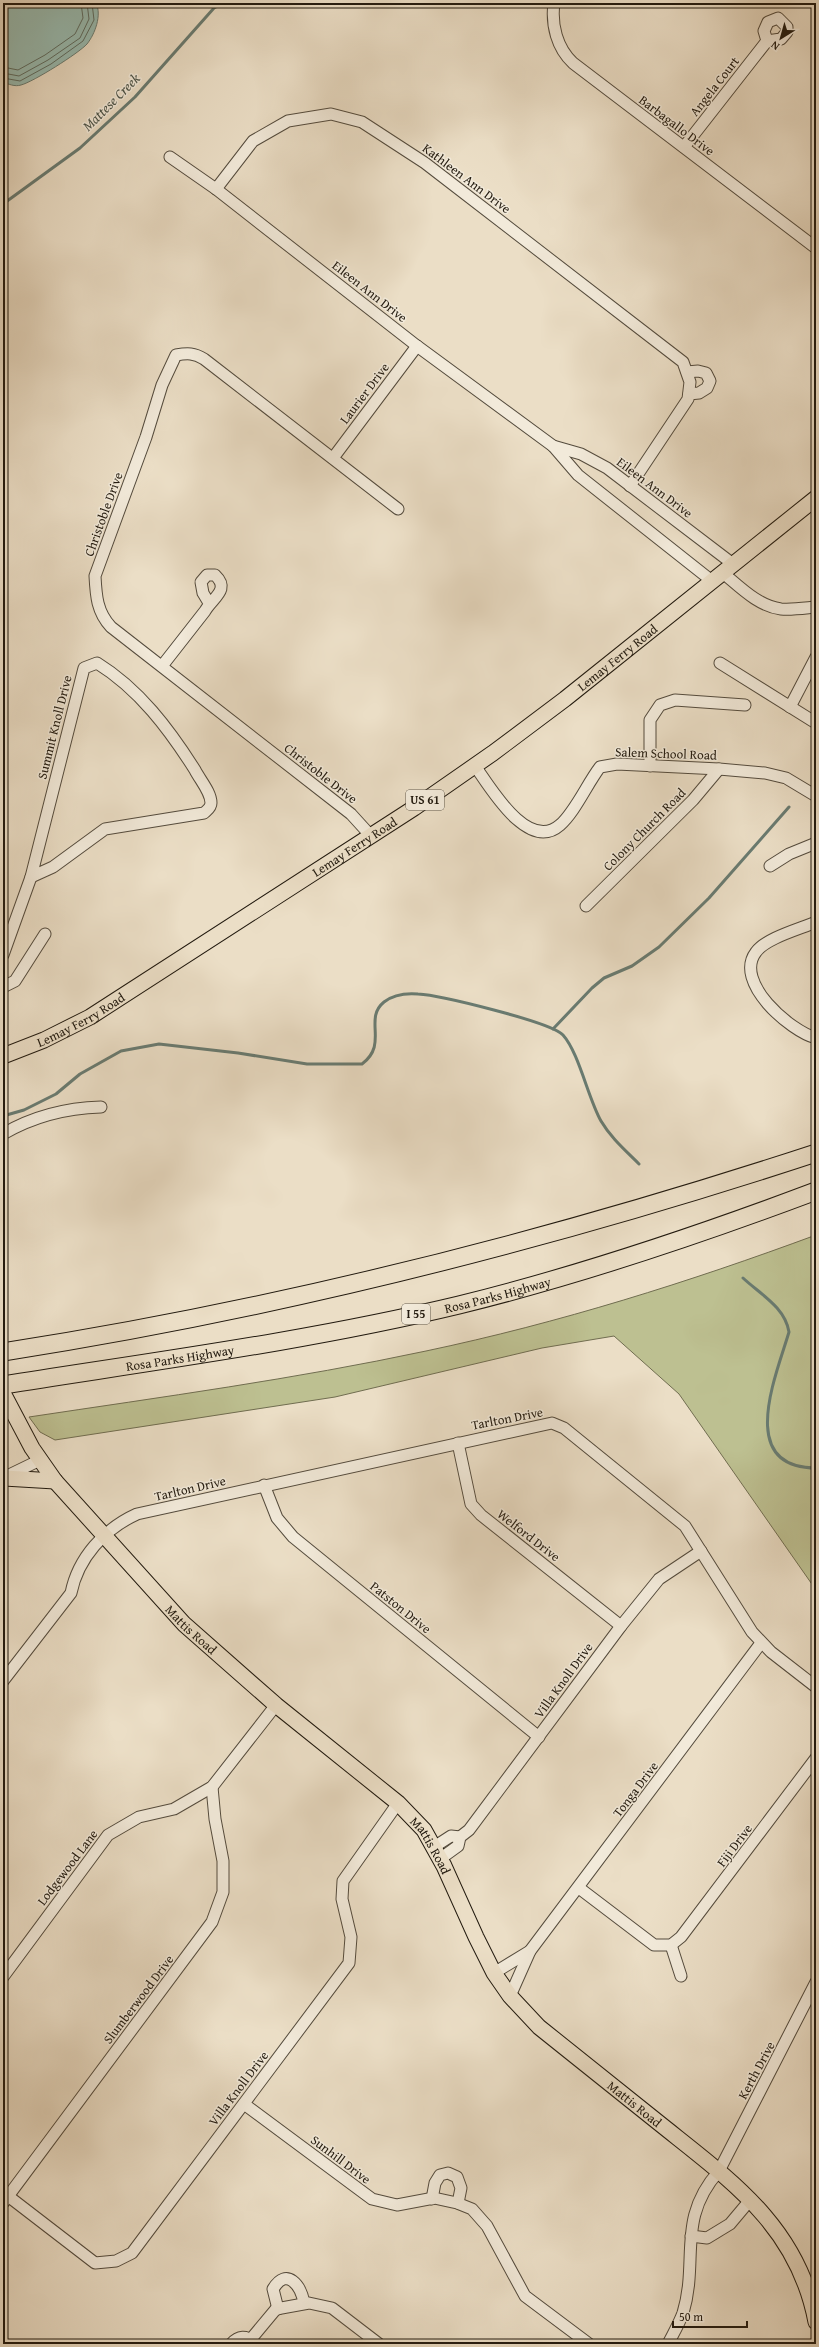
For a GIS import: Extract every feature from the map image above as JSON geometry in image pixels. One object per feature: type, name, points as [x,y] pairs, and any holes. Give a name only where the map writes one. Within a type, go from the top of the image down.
[{"type":"highway","points":[[3,1352],[200,1317],[395,1274],[582,1225],[816,1153]]},
{"type":"highway","name":"Rosa Parks Highway","points":[[3,1385],[298,1338],[458,1305],[642,1253],[816,1192]]},
{"type":"main road","name":"Lemay Ferry Road","points":[[3,1056],[44,1040],[90,1017],[371,836],[476,766],[565,699],[816,498]]},
{"type":"main road","name":"Mattis Road","points":[[3,1393],[25,1435],[55,1481],[104,1537],[189,1629],[276,1705],[398,1803],[424,1830],[437,1853],[494,1973],[510,1996],[539,2027],[719,2171],[751,2199],[765,2215],[795,2261],[804,2280],[816,2322]]},
{"type":"main road","points":[[3,1478],[55,1481]]},
{"type":"street","name":"Barbagallo Drive","points":[[554,3],[554,26],[559,44],[565,55],[816,248]]},
{"type":"street","name":"Angela Court","points":[[684,148],[767,41]]},
{"type":"street","name":"Kathleen Ann Drive","points":[[216,189],[253,141],[288,121],[331,114],[362,122],[425,163],[683,362],[690,382],[689,394]]},
{"type":"street","name":"Eileen Ann Drive","points":[[170,158],[216,189],[417,346],[553,446],[578,475],[722,573]]},
{"type":"street","name":"Laurier Drive","points":[[333,458],[417,346]]},
{"type":"street","name":"Christoble Drive","points":[[371,836],[351,814],[105,621],[96,600],[95,576],[146,437],[162,385],[176,355],[186,353],[196,354],[204,359],[398,509]]},
{"type":"street","points":[[630,486],[655,447],[673,424],[689,394],[698,393],[707,388],[710,381],[706,373],[698,371],[686,372]]},
{"type":"street","name":"Eileen Ann Drive","points":[[553,446],[581,454],[607,468],[630,486],[722,573]]},
{"type":"street","points":[[722,573],[759,602],[769,606],[782,609],[816,608]]},
{"type":"street","points":[[162,666],[206,611],[209,602]]},
{"type":"street","points":[[790,707],[816,657]]},
{"type":"street","name":"Summit Knoll Drive","points":[[3,955],[31,877],[84,668],[97,663],[112,672],[150,708],[174,737],[206,789],[211,803],[209,808],[204,813],[105,829],[53,867],[31,877]]},
{"type":"street","points":[[720,663],[816,723]]},
{"type":"street","points":[[650,766],[650,720],[660,705],[675,700],[746,705]]},
{"type":"street","name":"Salem School Road","points":[[476,766],[512,817],[526,827],[544,831],[559,826],[563,822],[600,768],[618,764],[719,769],[786,778],[816,796]]},
{"type":"street","name":"Colony Church Road","points":[[586,906],[693,800],[719,769]]},
{"type":"street","points":[[770,866],[790,854],[816,843]]},
{"type":"street","points":[[816,922],[765,942],[755,952],[752,974],[759,992],[771,1009],[804,1034],[816,1038]]},
{"type":"street","points":[[3,987],[15,981],[45,934]]},
{"type":"street","points":[[3,1134],[40,1118],[76,1109],[101,1107]]},
{"type":"street","name":"Tarlton Drive","points":[[3,1681],[71,1593],[74,1576],[81,1561],[104,1537],[137,1514],[542,1424],[558,1425],[685,1526],[752,1632],[761,1643],[816,1687]]},
{"type":"street","name":"Welford Drive","points":[[458,1443],[468,1496],[471,1504],[476,1510],[621,1626]]},
{"type":"street","points":[[3,1478],[40,1460]]},
{"type":"street","name":"Patston Drive","points":[[264,1485],[277,1518],[293,1537],[539,1737]]},
{"type":"street","name":"Villa Knoll Drive","points":[[437,1853],[451,1836],[460,1837],[469,1830],[621,1626],[659,1579],[701,1551]]},
{"type":"street","name":"Tonga Drive","points":[[510,1996],[530,1951],[579,1888],[761,1643]]},
{"type":"street","name":"Lodgewood Lane","points":[[3,1977],[108,1835],[138,1817],[174,1809],[212,1787],[276,1705]]},
{"type":"street","name":"Fiji Drive","points":[[671,1945],[682,1937],[816,1758]]},
{"type":"street","name":"Slumberwood Drive","points":[[6,2199],[212,1922],[223,1892],[223,1861],[215,1819],[212,1787]]},
{"type":"street","name":"Villa Knoll Drive","points":[[6,2199],[95,2263],[116,2261],[132,2253],[349,1963],[351,1937],[342,1899],[343,1881],[398,1803]]},
{"type":"street","points":[[579,1888],[654,1945],[671,1945],[681,1976]]},
{"type":"street","name":"Tonga Drive","points":[[494,1973],[530,1951]]},
{"type":"street","name":"Kerth Drive","points":[[668,2344],[683,2314],[689,2276],[691,2236],[696,2207],[707,2184],[719,2171],[816,1982]]},
{"type":"street","name":"Sunhill Drive","points":[[244,2104],[372,2199],[397,2205],[432,2198],[458,2203],[472,2209],[488,2226],[524,2296],[589,2344]]},
{"type":"street","points":[[432,2198],[435,2183],[440,2175],[448,2173],[457,2177],[461,2188],[458,2203]]},
{"type":"street","points":[[691,2236],[707,2238],[730,2224],[751,2199]]},
{"type":"street","points":[[278,2309],[274,2289],[281,2280],[287,2278],[296,2282],[302,2292],[304,2303]]},
{"type":"street","points":[[231,2344],[236,2338],[245,2337],[253,2342],[278,2309],[304,2303],[332,2308],[379,2344]]},
{"type":"green space","points":[[816,1235],[816,1590],[679,1394],[614,1336],[542,1348],[335,1397],[55,1440],[40,1432],[29,1417],[278,1379],[377,1361],[476,1340],[525,1328],[672,1285]]},
{"type":"water","points":[[3,3],[96,3],[98,8],[98,19],[93,35],[87,44],[66,60],[45,73],[19,86],[3,82]]},
{"type":"waterway","name":"Mattese Creek","points":[[3,204],[80,148],[135,97],[214,8],[223,3]]},
{"type":"waterway","points":[[553,1029],[592,988],[604,978],[632,966],[659,947],[709,898],[789,807]]},
{"type":"waterway","points":[[3,1116],[24,1110],[56,1094],[80,1074],[121,1051],[159,1044],[238,1053],[307,1064],[362,1064],[370,1056],[374,1048],[375,1024],[378,1009],[384,1002],[396,996],[404,994],[418,994],[448,999],[494,1010],[538,1023],[563,1035],[569,1043],[579,1064],[601,1121],[623,1149],[639,1164]]},
{"type":"waterway","points":[[743,1278],[771,1302],[783,1315],[789,1332],[776,1372],[771,1394],[768,1416],[769,1437],[776,1453],[791,1464],[816,1468]]}]
